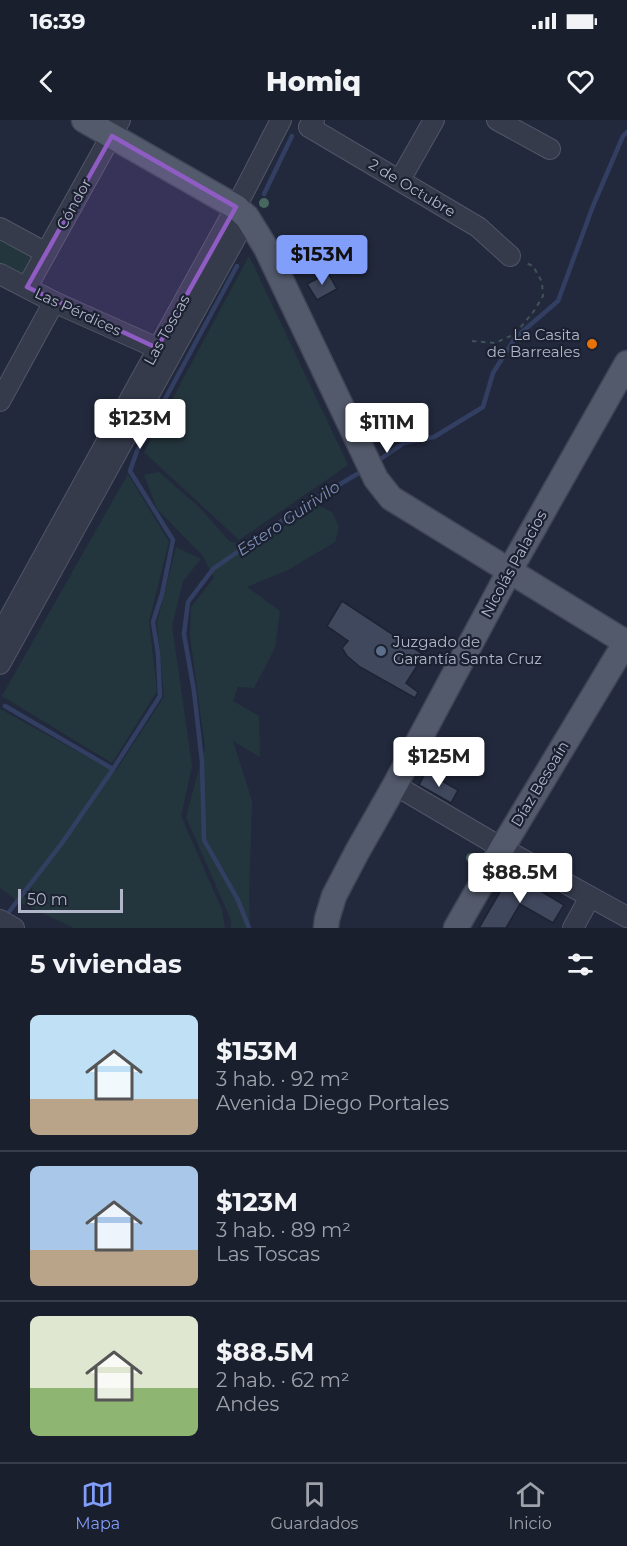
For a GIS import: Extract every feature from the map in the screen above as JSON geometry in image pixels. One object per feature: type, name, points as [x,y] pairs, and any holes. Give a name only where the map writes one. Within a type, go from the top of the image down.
[{"type":"main road","points":[[84,120],[116,128],[242,212],[266,248],[360,447],[376,479],[386,492],[398,503],[627,642]]},
{"type":"main road","name":"Nicolás Palacios","points":[[326,928],[334,896],[510,570],[627,363]]},
{"type":"main road","name":"Díaz Besoaín","points":[[456,928],[627,642]]},
{"type":"street","name":"Las Toscas","points":[[0,664],[242,212],[281,120]]},
{"type":"street","points":[[400,180],[434,120]]},
{"type":"street","points":[[497,120],[550,149]]},
{"type":"street","name":"2 de Octubre","points":[[311,123],[477,227],[510,256]]},
{"type":"street","name":"Cóndor","points":[[27,287],[116,128]]},
{"type":"street","name":"Las Toscas","points":[[0,635],[157,348],[242,212]]},
{"type":"street","points":[[0,228],[46,254]]},
{"type":"street","name":"Las Pérdices","points":[[0,274],[54,302],[157,348]]},
{"type":"street","points":[[0,401],[54,302]]},
{"type":"street","points":[[395,785],[502,848],[627,917]]},
{"type":"street","points":[[573,928],[590,897]]},
{"type":"path","points":[[472,341],[495,343],[515,334],[543,296],[542,282],[533,266],[510,256]]},
{"type":"highlighted area","points":[[112,136],[236,207],[157,348],[27,287]]},
{"type":"shaded area","points":[[0,236],[37,257],[23,282],[0,269]]},
{"type":"shaded area","points":[[249,256],[348,465],[239,540],[144,452]]},
{"type":"shaded area","points":[[159,472],[200,508],[230,542],[254,546],[317,505],[332,512],[339,527],[335,542],[288,570],[247,587],[280,611],[275,648],[254,688],[238,687],[233,701],[259,716],[260,757],[233,741],[252,801],[250,928],[231,928],[231,920],[186,817],[205,747],[190,636],[191,607],[214,578],[203,556],[157,509],[144,475]]},
{"type":"shaded area","points":[[128,474],[169,542],[149,621],[157,691],[112,763],[2,696]]},
{"type":"shaded area","points":[[176,547],[201,559],[183,581],[172,626],[192,766],[181,816],[222,910],[225,928],[74,928],[19,902],[0,888],[0,709],[115,772],[164,697],[157,623]]},
{"type":"building","points":[[328,273],[337,289],[317,300],[307,284]]},
{"type":"building","name":"Juzgado de Garantía Santa Cruz","points":[[342,601],[424,655],[406,683],[418,692],[415,698],[360,667],[347,656],[342,648],[348,641],[327,626]]},
{"type":"building","points":[[426,772],[458,790],[451,803],[419,785]]},
{"type":"building","points":[[511,873],[564,905],[553,923],[520,904],[506,928],[479,928]]},
{"type":"waterway","name":"Estero Guirivilo","points":[[376,462],[404,443],[434,437],[483,407],[493,373],[515,338],[558,301],[593,206],[623,136],[627,132]]},
{"type":"waterway","points":[[264,194],[292,136]]},
{"type":"waterway","points":[[5,917],[62,843],[160,696],[158,654],[153,622],[162,594],[173,540],[130,471],[137,451],[237,266]]},
{"type":"waterway","name":"Estero Guirivilo","points":[[249,928],[238,900],[204,840],[202,762],[194,691],[184,634],[188,602],[213,569],[303,506],[364,470]]},
{"type":"waterway","points":[[5,706],[113,769]]},
{"type":"place","name":"La Casita de Barreales","points":[[592,344]]},
{"type":"place","name":"Juzgado de Garantía Santa Cruz","points":[[381,651]]}]
